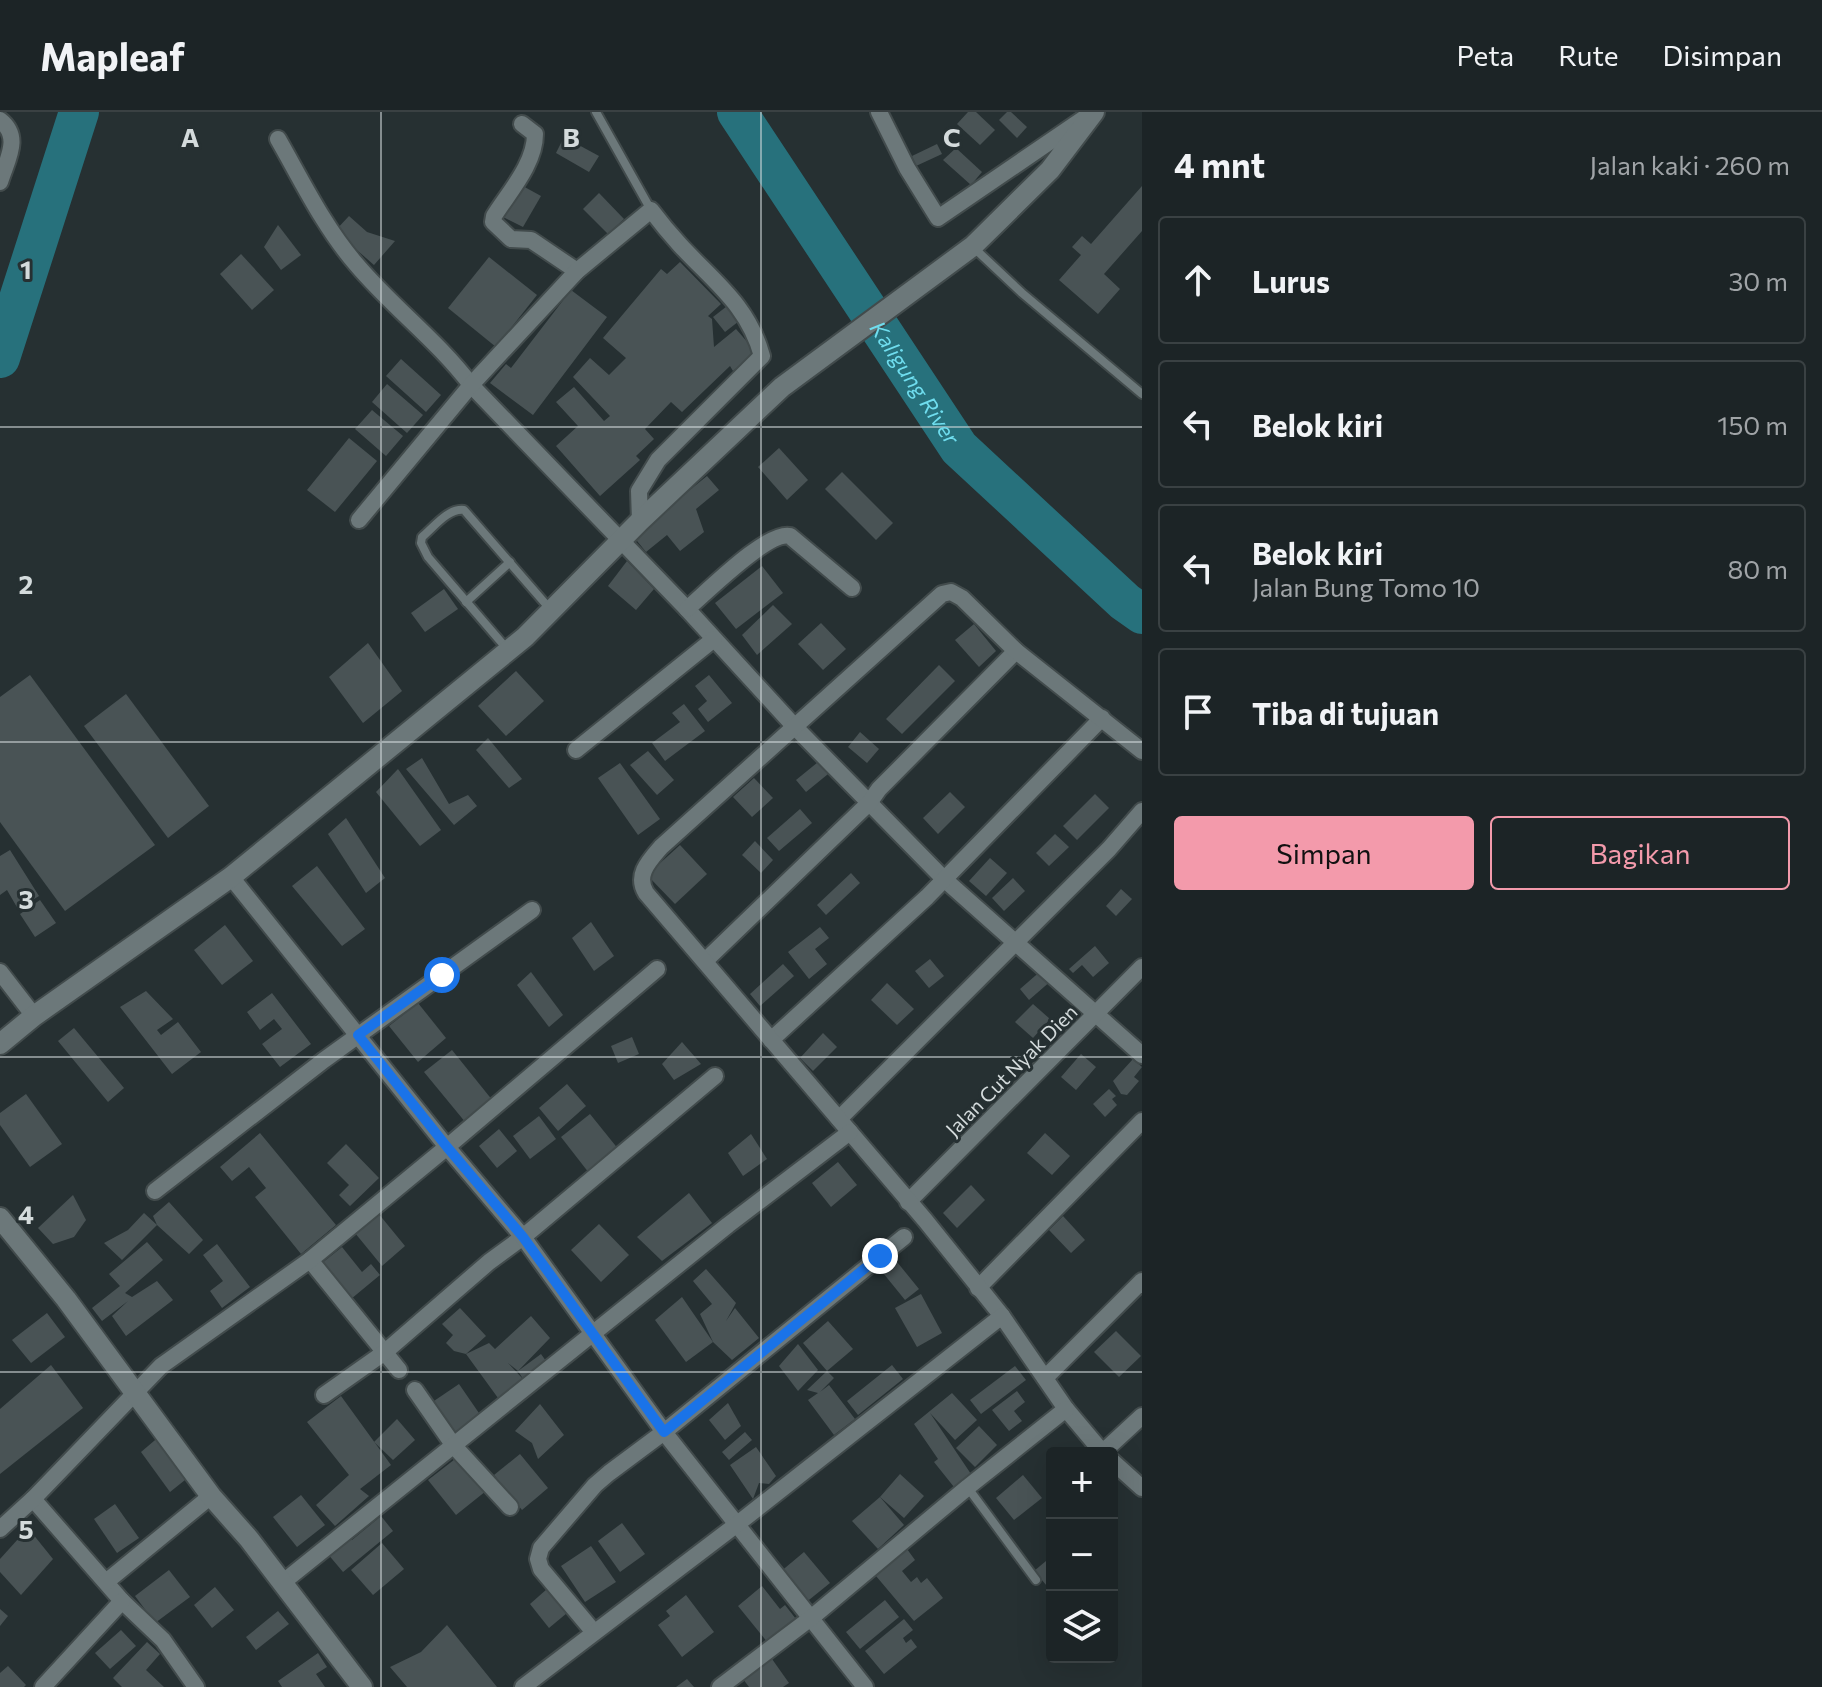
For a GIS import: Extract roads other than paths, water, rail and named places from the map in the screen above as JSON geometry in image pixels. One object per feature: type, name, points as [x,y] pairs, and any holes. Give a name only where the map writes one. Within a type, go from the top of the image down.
[{"type":"main road","points":[[0,1044],[34,1016],[231,877],[525,637],[640,521],[797,376],[973,246],[1050,170],[1094,112]]},
{"type":"main road","points":[[0,1218],[66,1299],[211,1496],[282,1583],[357,1685]]},
{"type":"street","points":[[879,112],[907,168],[938,218],[1094,112]]},
{"type":"street","points":[[0,120],[12,131],[13,140],[0,182]]},
{"type":"street","points":[[522,124],[535,134],[535,146],[493,222],[511,239],[531,240],[577,271]]},
{"type":"street","points":[[278,139],[331,232],[356,265],[448,355],[471,385],[687,609],[795,727],[944,879],[1142,1055]]},
{"type":"street","points":[[359,520],[471,385],[577,271],[651,210],[680,245],[737,303],[756,334],[762,356],[654,466],[639,491],[640,521]]},
{"type":"street","points":[[687,609],[766,542],[784,534],[852,588]]},
{"type":"street","points":[[1098,1447],[1066,1409],[1002,1316],[641,885],[642,874],[661,847],[942,594],[951,592],[962,598],[1016,651],[1142,751]]},
{"type":"street","points":[[576,750],[714,639]]},
{"type":"street","points":[[705,961],[869,803],[879,789],[1016,651]]},
{"type":"street","points":[[771,1040],[944,879],[1102,718]]},
{"type":"street","points":[[839,1119],[1109,849],[1142,811]]},
{"type":"street","points":[[231,877],[523,1237],[664,1432],[865,1687]]},
{"type":"street","points":[[155,1191],[358,1035],[532,910]]},
{"type":"street","name":"Jalan Cut Nyak Dien","points":[[908,1202],[1142,967]]},
{"type":"street","points":[[0,1529],[161,1366],[310,1260],[657,969]]},
{"type":"street","points":[[0,972],[34,1016]]},
{"type":"street","points":[[324,1395],[385,1352],[715,1076]]},
{"type":"street","points":[[978,1288],[1142,1121]]},
{"type":"street","points":[[282,1583],[728,1225],[850,1132]]},
{"type":"street","points":[[593,1631],[541,1569],[539,1553],[595,1485],[904,1237]]},
{"type":"street","points":[[310,1260],[399,1370]]},
{"type":"street","points":[[1045,1378],[1142,1281]]},
{"type":"street","points":[[523,1687],[1002,1316]]},
{"type":"street","points":[[415,1390],[454,1446],[510,1507]]},
{"type":"street","points":[[720,1687],[811,1618],[1066,1409]]},
{"type":"street","points":[[1109,1447],[1142,1416]]},
{"type":"street","points":[[1118,1466],[1142,1488]]},
{"type":"street","points":[[106,1582],[211,1496]]},
{"type":"street","points":[[33,1499],[122,1601],[163,1640],[196,1687]]},
{"type":"street","points":[[43,1687],[122,1601]]},
{"type":"lane","points":[[596,112],[651,210]]},
{"type":"lane","points":[[973,246],[1022,293],[1142,394]]},
{"type":"lane","points":[[507,650],[428,557],[420,542],[422,537],[451,512],[464,510],[551,611]]},
{"type":"lane","points":[[466,602],[510,562]]},
{"type":"lane","points":[[968,1487],[1036,1580]]},
{"type":"waterway","points":[[0,358],[79,112]]},
{"type":"waterway","name":"Kaligung River","points":[[737,112],[959,448],[1125,602],[1142,614]]}]
